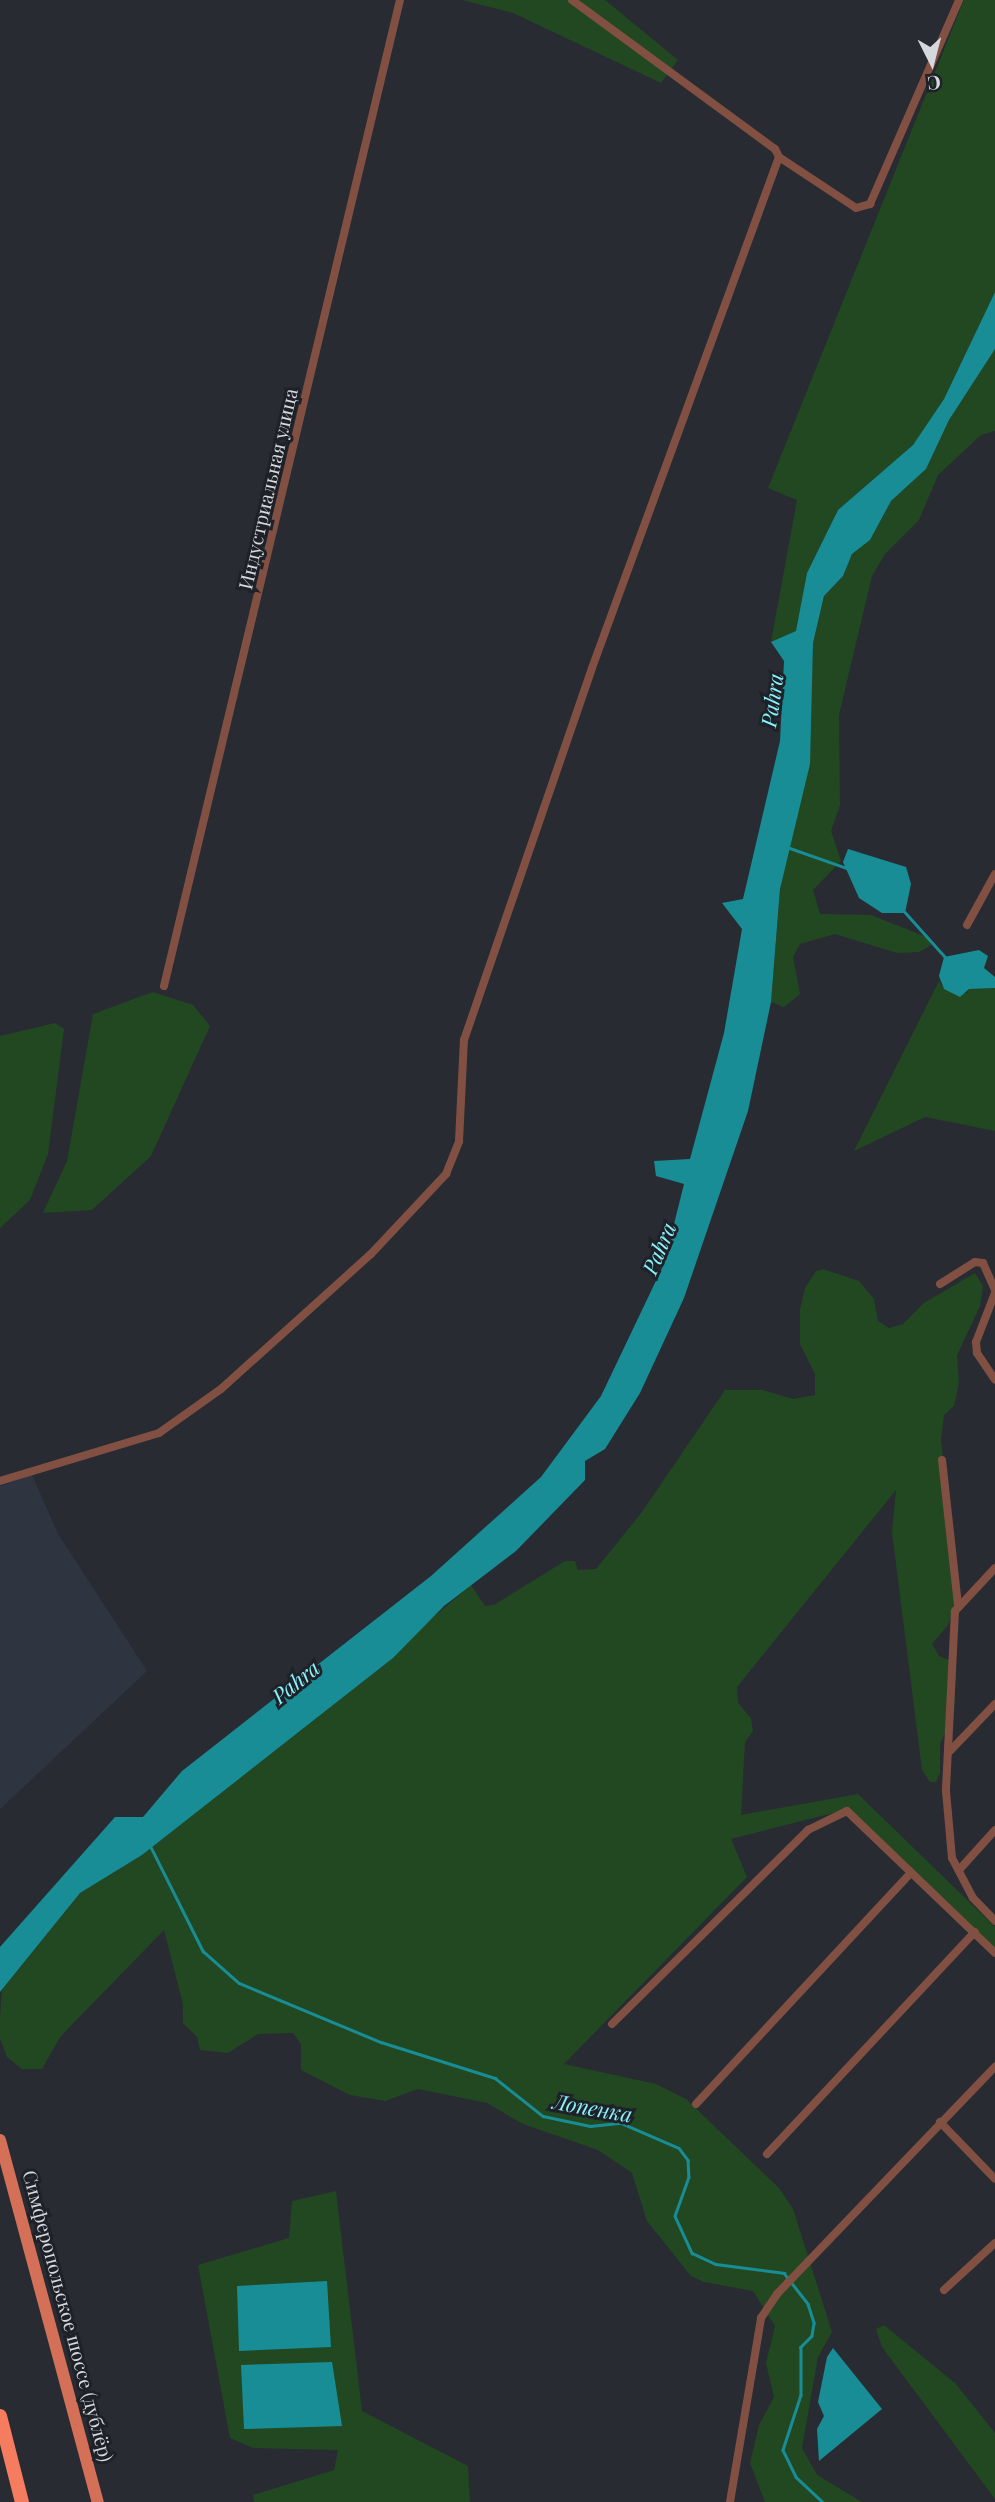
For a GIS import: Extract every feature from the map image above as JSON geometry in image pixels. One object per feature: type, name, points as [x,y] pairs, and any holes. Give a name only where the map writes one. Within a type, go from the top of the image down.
[{"type":"highway","points":[[0,2416],[22,2502]]},
{"type":"main road","name":"Симферопольское шоссе (дублёр)","points":[[0,2140],[98,2502]]},
{"type":"street","name":"Индустриальная улица","points":[[164,986],[400,0]]},
{"type":"street","points":[[572,0],[775,149],[779,157],[840,200],[856,208],[870,204],[959,0]]},
{"type":"street","points":[[0,1481],[159,1433],[221,1389],[371,1254],[446,1174],[459,1141],[464,1040],[592,668],[779,157]]},
{"type":"street","points":[[967,925],[995,874]]},
{"type":"street","points":[[940,1284],[975,1262],[983,1263],[995,1292],[976,1342],[977,1353],[995,1380]]},
{"type":"street","points":[[942,1461],[958,1606],[946,1791],[952,1858],[974,1898],[995,1921]]},
{"type":"street","points":[[958,1606],[995,1568]]},
{"type":"street","points":[[950,1751],[995,1704]]},
{"type":"street","points":[[612,2024],[818,1825],[847,1811],[995,1953]]},
{"type":"street","points":[[958,1870],[995,1830]]},
{"type":"street","points":[[696,2104],[910,1874]]},
{"type":"street","points":[[767,2154],[975,1932]]},
{"type":"street","points":[[730,2502],[761,2318],[777,2294],[995,2067]]},
{"type":"street","points":[[940,2122],[995,2179]]},
{"type":"street","points":[[944,2290],[995,2243]]},
{"type":"shaded area","points":[[32,1475],[58,1534],[147,1671],[0,1809],[0,1486]]},
{"type":"green space","points":[[462,0],[605,0],[678,60],[661,83],[513,13]]},
{"type":"green space","points":[[964,0],[995,0],[995,292],[944,399],[913,445],[838,510],[807,573],[797,631],[771,642],[797,500],[768,488]]},
{"type":"green space","points":[[995,349],[995,431],[981,435],[938,475],[919,520],[885,554],[872,576],[839,715],[840,805],[831,831],[841,861],[813,890],[820,914],[871,915],[929,938],[931,945],[919,952],[897,953],[835,934],[800,944],[793,957],[800,994],[784,1007],[771,1002],[780,889],[811,695],[813,643],[824,596],[843,576],[852,554],[870,540],[891,501],[926,469],[949,420]]},
{"type":"green space","points":[[939,981],[944,989],[967,993],[969,989],[995,988],[995,1131],[925,1117],[854,1151]]},
{"type":"green space","points":[[153,992],[193,1005],[210,1026],[151,1156],[92,1210],[43,1213],[67,1161],[93,1014]]},
{"type":"green space","points":[[55,1023],[64,1029],[48,1154],[30,1200],[0,1228],[0,1036]]},
{"type":"green space","points":[[823,1269],[859,1281],[874,1299],[878,1321],[889,1328],[903,1324],[924,1303],[975,1273],[983,1286],[980,1306],[957,1355],[959,1383],[954,1406],[944,1415],[941,1440],[958,1596],[948,1625],[932,1644],[939,1656],[951,1661],[956,1674],[954,1713],[940,1744],[940,1773],[936,1782],[930,1782],[922,1770],[892,1532],[896,1490],[737,1687],[738,1703],[751,1718],[753,1731],[745,1742],[741,1815],[858,1794],[995,1927],[995,1952],[841,1811],[731,1839],[747,1877],[564,2064],[656,2084],[686,2099],[779,2188],[793,2209],[832,2332],[818,2357],[802,2448],[817,2475],[862,2502],[765,2502],[750,2463],[759,2425],[774,2397],[766,2363],[775,2326],[753,2291],[704,2282],[691,2276],[647,2221],[632,2173],[598,2150],[523,2124],[487,2103],[418,2089],[385,2101],[350,2095],[301,2070],[301,2044],[293,2033],[258,2034],[228,2053],[200,2050],[197,2037],[183,2023],[183,2004],[164,1930],[60,2037],[42,2069],[22,2069],[7,2057],[0,2038],[0,2016],[2,1990],[80,1893],[142,1855],[393,1658],[410,1637],[471,1585],[485,1606],[494,1605],[565,1561],[575,1561],[578,1570],[596,1569],[642,1512],[725,1390],[763,1390],[793,1399],[815,1395],[815,1374],[800,1344],[800,1310],[805,1288],[816,1271]]},
{"type":"green space","points":[[336,2191],[362,2411],[468,2466],[470,2502],[254,2502],[253,2495],[334,2470],[338,2450],[253,2448],[230,2438],[198,2265],[289,2238],[292,2201]]},
{"type":"green space","points":[[884,2325],[956,2384],[995,2433],[995,2499],[882,2347],[876,2329]]},
{"type":"water","points":[[995,292],[995,349],[949,420],[926,469],[891,501],[870,540],[852,554],[843,576],[824,596],[813,643],[810,764],[780,889],[771,1002],[748,1111],[684,1298],[640,1393],[605,1449],[585,1461],[585,1480],[516,1551],[444,1606],[393,1658],[142,1855],[80,1893],[0,1992],[0,1947],[115,1817],[143,1817],[182,1771],[431,1576],[541,1477],[601,1396],[664,1264],[684,1184],[656,1176],[654,1161],[690,1159],[724,1033],[742,929],[722,903],[743,899],[780,741],[784,661],[771,642],[796,631],[807,573],[838,510],[913,445],[944,399]]},
{"type":"water","points":[[848,849],[906,867],[911,884],[905,913],[882,913],[859,898],[843,862]]},
{"type":"water","points":[[979,950],[988,956],[984,968],[995,977],[995,988],[969,989],[960,997],[944,989],[939,976],[944,957]]},
{"type":"water","points":[[327,2281],[331,2347],[239,2351],[237,2286]]},
{"type":"water","points":[[833,2348],[882,2409],[819,2461],[817,2429],[824,2416],[818,2402],[827,2357]]},
{"type":"water","points":[[332,2362],[342,2426],[244,2429],[241,2365]]},
{"type":"waterway","points":[[787,847],[847,868]]},
{"type":"waterway","points":[[905,912],[947,959]]},
{"type":"waterway","name":"Лопенка","points":[[150,1845],[203,1951],[239,1983],[381,2042],[495,2078],[543,2116],[590,2126],[621,2123],[679,2148],[688,2160],[689,2177],[675,2216],[692,2253],[716,2264],[784,2273],[808,2304],[814,2323],[812,2336],[801,2347],[801,2395],[783,2450],[796,2477],[823,2502]]},
{"type":"water label","name":"Pahra","points":[[771,700]]},
{"type":"water label","name":"Pahra","points":[[658,1248]]},
{"type":"water label","name":"Pahra","points":[[295,1681]]}]
